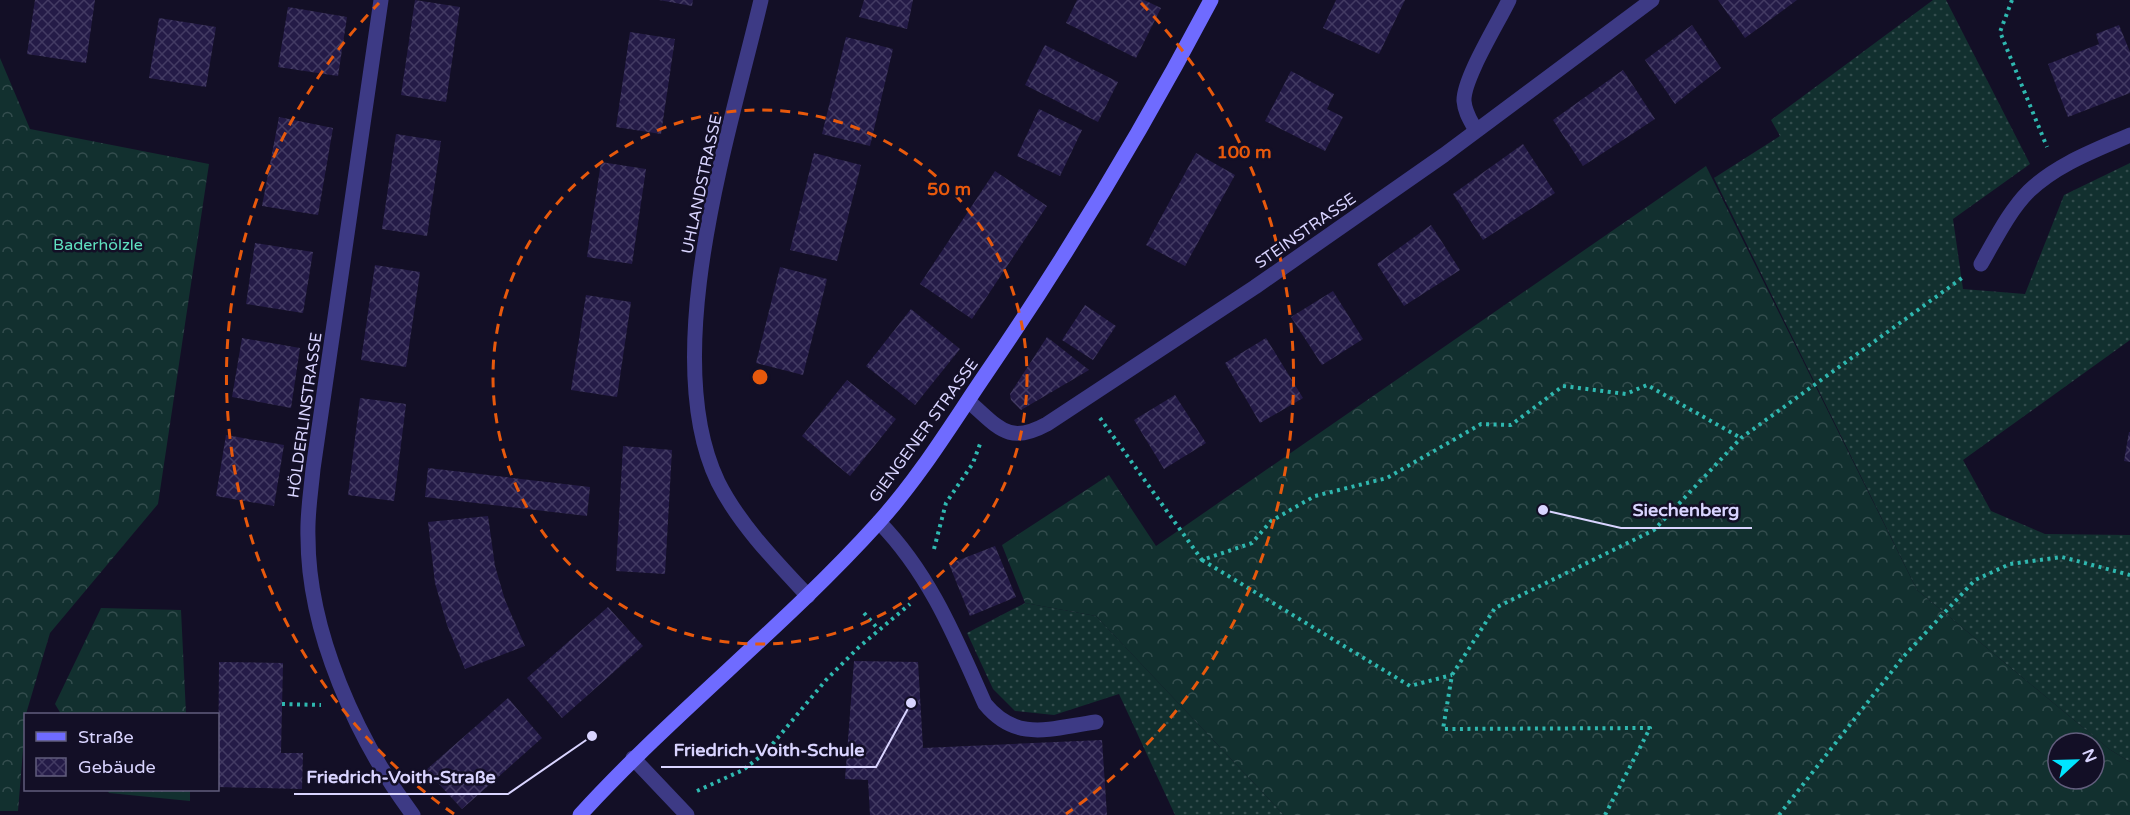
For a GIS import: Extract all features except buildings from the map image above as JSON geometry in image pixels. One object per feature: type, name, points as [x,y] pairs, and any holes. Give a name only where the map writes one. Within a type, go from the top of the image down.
[{"type":"main road","name":"GIENGENER STRASSE","points":[[580,815],[633,758],[808,596],[879,522],[912,482],[1072,243],[1162,92],[1211,0]]},
{"type":"street","name":"HÖLDERLINSTRASSE","points":[[381,0],[309,512],[308,539],[315,598],[344,696],[383,772],[413,815]]},
{"type":"street","name":"UHLANDSTRASSE","points":[[761,0],[708,225],[696,310],[695,357],[698,402],[701,431],[719,483],[738,514],[808,596]]},
{"type":"street","points":[[1476,131],[1465,107],[1467,82],[1509,0]]},
{"type":"street","name":"STEINSTRASSE","points":[[968,401],[1015,435],[1025,434],[1047,424],[1255,286],[1476,131],[1652,0]]},
{"type":"street","points":[[1980,264],[2021,200],[2057,171],[2130,135]]},
{"type":"street","points":[[879,522],[901,544],[926,580],[946,616],[984,705],[997,719],[1015,729],[1033,730],[1096,722]]},
{"type":"street","points":[[633,758],[687,815]]},
{"type":"path","points":[[2012,0],[2000,32],[2057,171]]},
{"type":"path","points":[[1605,815],[1650,728],[1443,729],[1452,675],[1495,608],[1654,530],[1741,438],[1980,264]]},
{"type":"path","points":[[1202,560],[1252,543],[1271,521],[1315,495],[1387,478],[1481,424],[1511,425],[1563,386],[1626,394],[1647,385],[1741,438]]},
{"type":"path","points":[[675,801],[754,763],[766,752],[826,680],[911,603],[926,580],[946,503],[973,463],[990,419]]},
{"type":"path","points":[[1111,436],[1202,560],[1410,686],[1452,675]]},
{"type":"path","points":[[1779,815],[1905,656],[1975,580],[2010,564],[2062,557],[2130,575]]},
{"type":"path","points":[[864,613],[879,630]]},
{"type":"path","points":[[282,704],[319,706],[344,696]]},
{"type":"green space","points":[[1933,0],[1946,0],[2030,164],[1953,219],[1963,289],[2025,294],[2064,195],[2130,163],[2130,340],[1963,460],[1991,511],[2045,534],[2130,535],[2130,762],[2106,747],[2106,731],[2087,731],[1917,590],[1714,178],[1780,136],[1771,120]]},
{"type":"green space","name":"Baderhölzle","points":[[0,58],[30,129],[209,164],[158,504],[50,633],[26,713],[24,713],[18,811],[0,811]]},
{"type":"green space","points":[[1706,166],[1917,590],[2087,731],[2046,731],[2046,791],[2106,791],[2106,747],[2130,762],[2130,815],[1284,815],[1096,616],[1025,603],[1002,545],[1109,475],[1156,546]]},
{"type":"green space","points":[[1025,603],[1096,616],[1284,815],[1175,815],[1119,694],[1054,715],[1015,711],[993,689],[967,633]]},
{"type":"green space","points":[[101,608],[181,610],[186,713],[60,713],[55,704]]},
{"type":"green space","points":[[108,791],[190,791],[190,801],[109,793]]},
{"type":"place","name":"Siechenberg","points":[[1543,510]]},
{"type":"place","name":"Friedrich-Voith-Schule","points":[[911,703]]},
{"type":"place","name":"Friedrich-Voith-Straße","points":[[592,736]]}]
